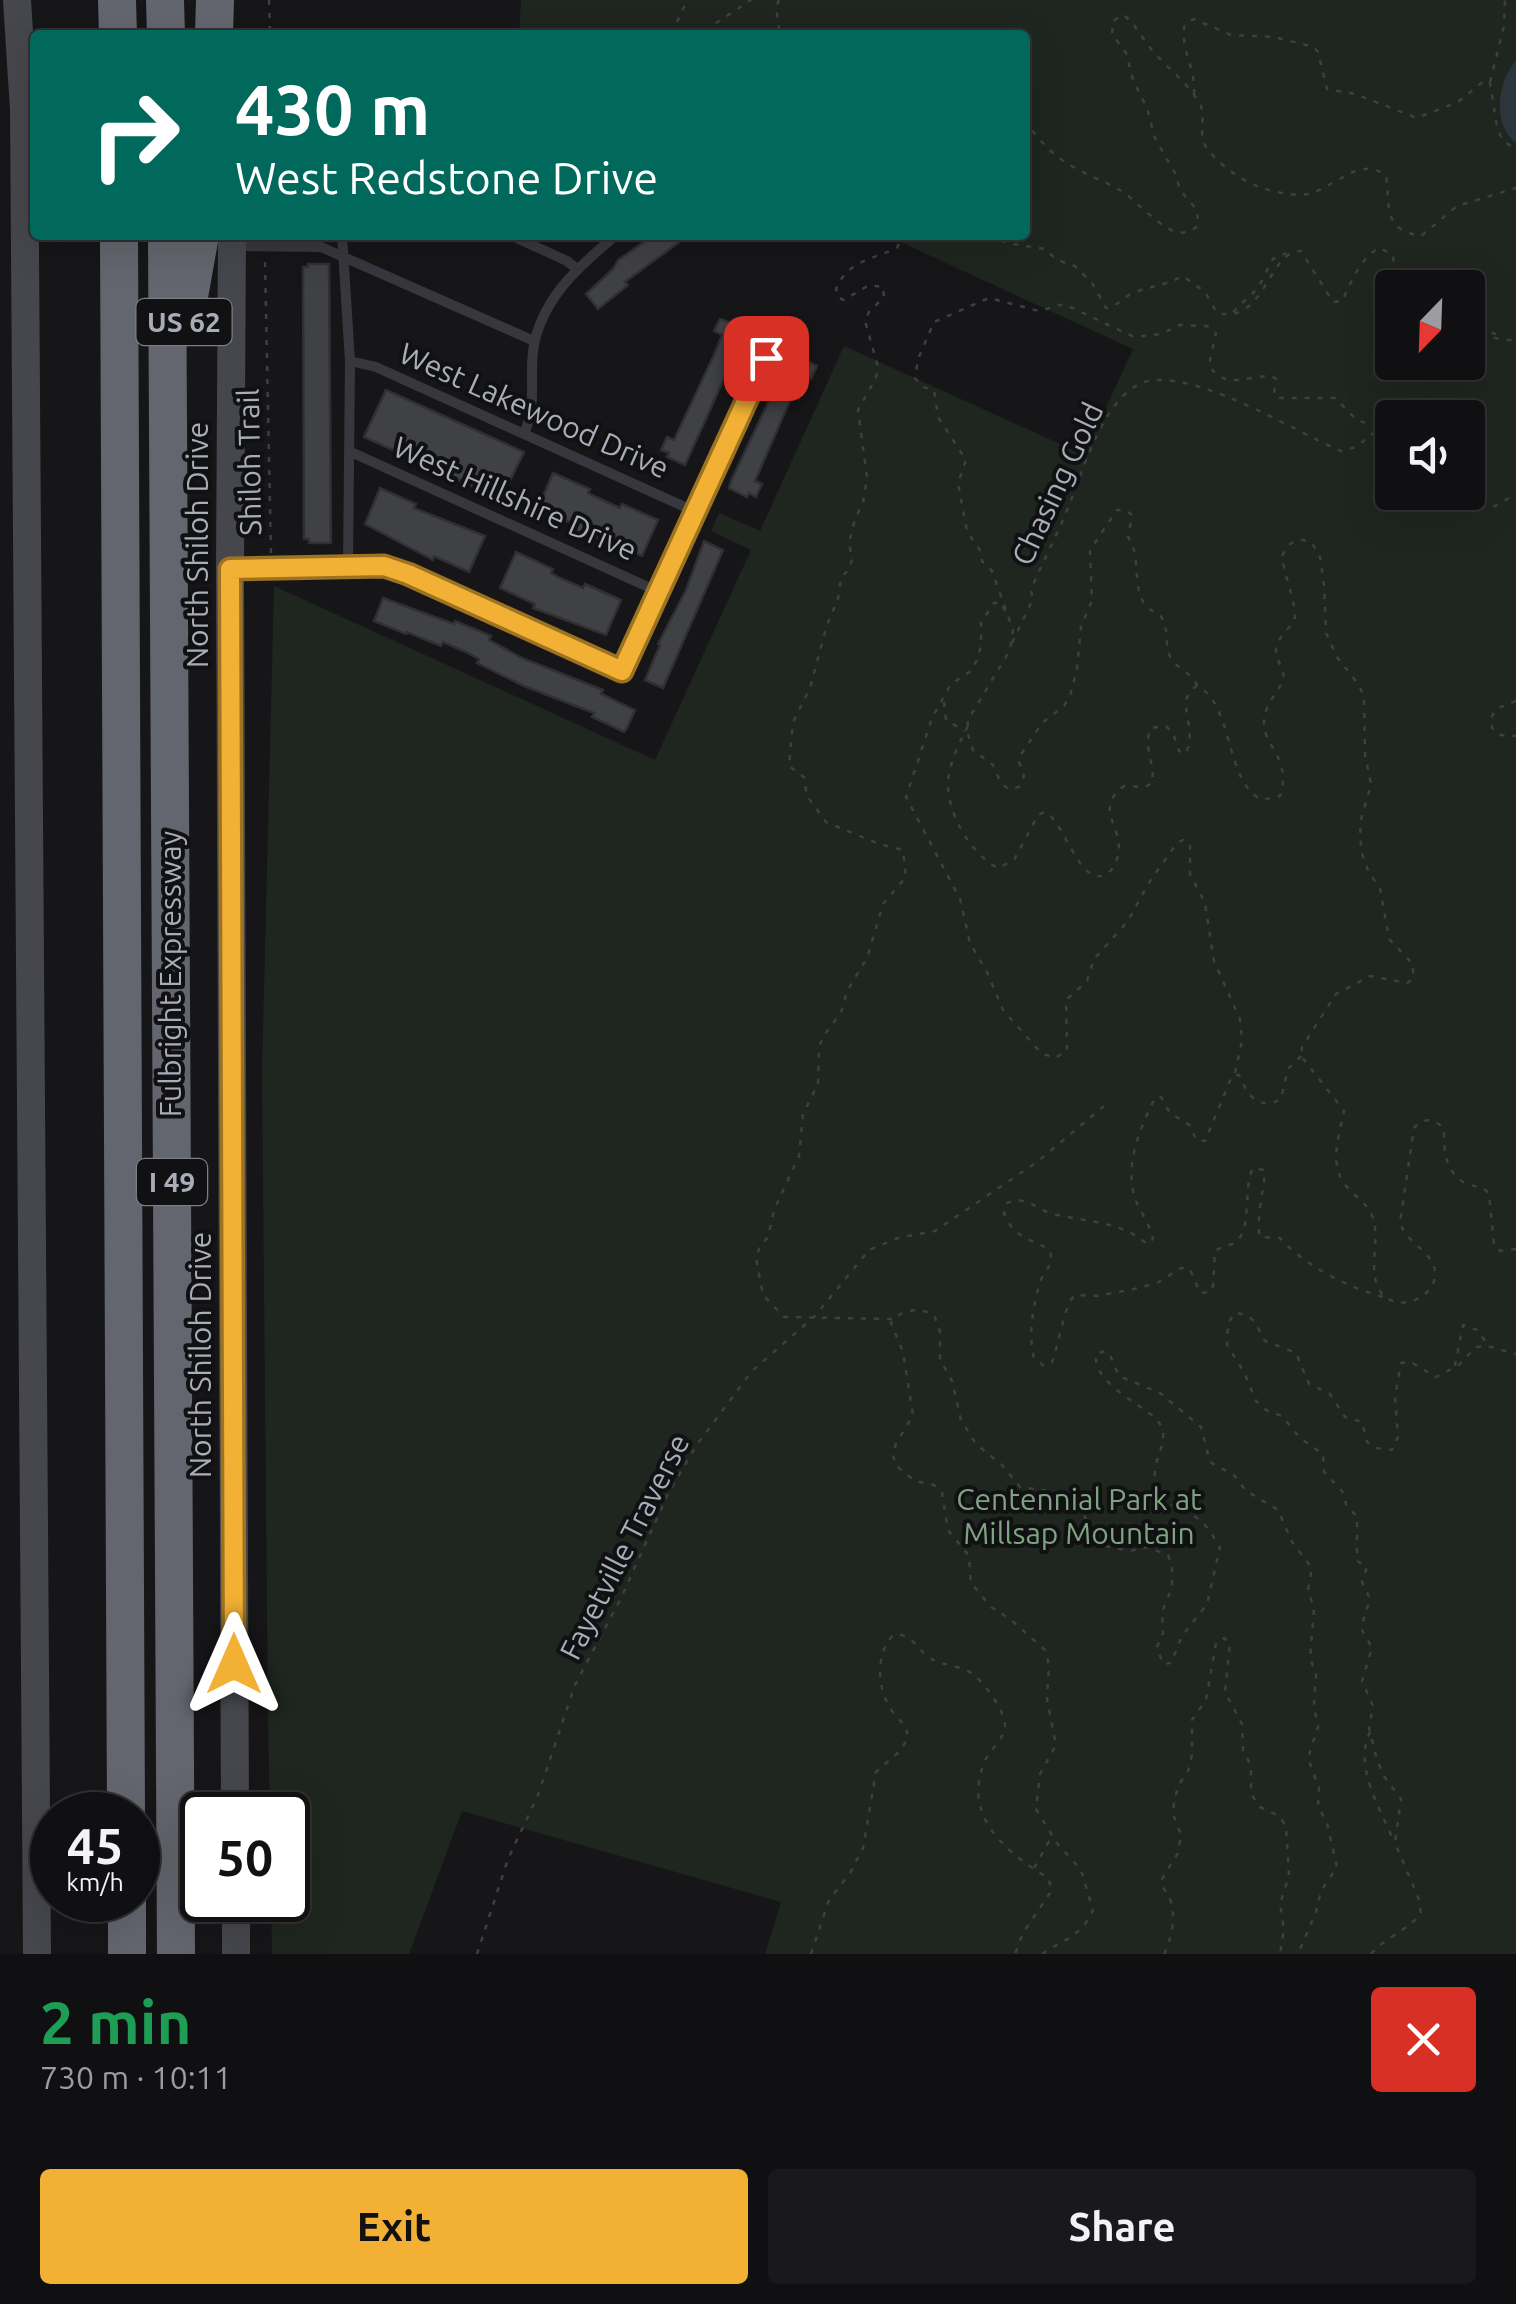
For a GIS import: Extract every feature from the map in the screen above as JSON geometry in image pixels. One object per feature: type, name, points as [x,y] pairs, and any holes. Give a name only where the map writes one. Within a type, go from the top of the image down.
[{"type":"highway","points":[[166,0],[166,30]]},
{"type":"highway","points":[[214,0],[214,30]]},
{"type":"highway","name":"Fulbright Expressway","points":[[119,240],[126,1792]]},
{"type":"highway","name":"Fulbright Expressway","points":[[167,240],[176,1954]]},
{"type":"highway","name":"US 62","points":[[168,410],[221,240]]},
{"type":"highway","points":[[126,1922],[127,1954]]},
{"type":"main road","points":[[17,0],[24,110],[37,1954]]},
{"type":"main road","points":[[232,0],[232,30]]},
{"type":"main road","name":"North Shiloh Drive","points":[[221,240],[230,569],[235,1792]]},
{"type":"main road","points":[[236,1922],[236,1954]]},
{"type":"lane","points":[[227,240],[266,247],[321,247],[534,341]]},
{"type":"lane","points":[[342,240],[350,361],[348,568]]},
{"type":"lane","points":[[521,240],[576,269]]},
{"type":"lane","points":[[524,434],[534,404],[534,341],[558,290],[610,240]]},
{"type":"lane","points":[[230,569],[384,566],[622,671],[779,327]]},
{"type":"lane","name":"West Lakewood Drive","points":[[350,361],[376,367],[696,512]]},
{"type":"lane","name":"West Hillshire Drive","points":[[351,452],[659,592]]},
{"type":"path","points":[[269,0],[270,30]]},
{"type":"path","points":[[675,30],[688,0]]},
{"type":"path","points":[[712,30],[716,23],[751,0]]},
{"type":"path","points":[[779,0],[776,7],[779,30]]},
{"type":"path","points":[[1505,0],[1504,26],[1490,82],[1499,131],[1516,151]]},
{"type":"path","points":[[1030,128],[1067,163],[1112,184],[1138,209],[1158,218],[1171,230],[1184,232],[1198,226],[1199,216],[1180,190],[1176,174],[1155,138],[1126,53],[1112,34],[1112,21],[1123,15],[1149,47],[1178,73],[1201,106],[1205,146],[1242,178],[1298,196],[1318,192],[1350,174],[1372,168],[1386,176],[1392,220],[1415,236],[1429,232],[1458,206],[1516,188]]},
{"type":"path","points":[[1194,96],[1195,74],[1182,35],[1185,24],[1194,19],[1244,38],[1274,37],[1314,47],[1327,88],[1366,98],[1412,117],[1423,117],[1458,102],[1486,80],[1490,82]]},
{"type":"path","points":[[901,240],[897,248],[855,264],[836,288],[844,300],[870,285],[884,287],[884,297],[865,322],[878,367],[858,410],[867,477],[849,543],[850,568],[842,578],[824,646],[793,722],[793,746],[788,761],[804,777],[808,796],[826,822],[903,850],[906,877],[883,904],[867,958],[847,991],[841,1012],[824,1035],[818,1084],[802,1114],[798,1156],[774,1210],[768,1238],[756,1258],[763,1295],[780,1314],[892,1319],[912,1310],[934,1315],[940,1331],[940,1359],[952,1381],[962,1420],[976,1444],[1002,1465],[1020,1487],[1057,1492],[1080,1508],[1100,1545],[1130,1552],[1147,1547],[1168,1555],[1172,1588],[1162,1612],[1157,1647],[1163,1664],[1172,1663],[1182,1636],[1207,1604],[1220,1547],[1202,1522],[1166,1502],[1155,1477],[1164,1438],[1159,1424],[1100,1372],[1096,1354],[1105,1351],[1120,1376],[1160,1393],[1201,1427],[1210,1462],[1235,1476],[1245,1490],[1282,1514],[1292,1542],[1312,1568],[1308,1590],[1314,1609],[1310,1658],[1316,1674],[1314,1705],[1318,1727],[1308,1758],[1319,1788],[1318,1806],[1327,1823],[1336,1860],[1333,1876],[1321,1892],[1298,1954]]},
{"type":"path","points":[[999,240],[1045,249],[1057,260],[1074,266],[1092,282],[1106,308],[1118,305],[1132,294],[1165,286],[1184,276],[1205,292],[1217,313],[1230,315],[1258,288],[1273,259],[1301,250],[1332,302],[1342,301],[1357,270],[1379,248],[1392,254],[1396,270]]},
{"type":"path","name":"Shiloh Trail","points":[[266,247],[271,570]]},
{"type":"path","points":[[1005,612],[1007,606],[990,567],[982,561],[981,552],[967,531],[958,483],[966,460],[938,416],[934,390],[923,387],[915,378],[930,327],[944,316],[989,298],[1038,310],[1064,304],[1134,337],[1161,334],[1180,325],[1210,327],[1217,339],[1208,365],[1220,377],[1239,381],[1272,376],[1276,379],[1277,398],[1335,398],[1354,419],[1375,422]]},
{"type":"path","points":[[1485,330],[1498,336]]},
{"type":"path","points":[[1485,335],[1516,340]]},
{"type":"path","name":"Chasing Gold","points":[[1011,644],[1033,599],[1031,590],[1087,456],[1109,413],[1127,392],[1153,380],[1204,389],[1341,451],[1356,447],[1375,431]]},
{"type":"path","points":[[1485,507],[1495,506],[1516,494]]},
{"type":"path","points":[[966,729],[976,754],[993,765],[1003,786],[1019,787],[1024,776],[1018,762],[1022,752],[1049,715],[1064,706],[1070,696],[1078,669],[1081,626],[1092,600],[1090,550],[1111,514],[1120,510],[1133,518],[1128,537],[1135,547],[1139,590],[1146,606],[1165,622],[1169,656],[1195,679],[1197,686]]},
{"type":"path","points":[[1197,686],[1204,689],[1218,709],[1228,746],[1251,794],[1262,800],[1280,796],[1284,770],[1264,724],[1272,693],[1283,681],[1275,652],[1277,644],[1294,618],[1295,607],[1288,593],[1282,556],[1297,540],[1312,543],[1320,557],[1326,633],[1364,697],[1365,755],[1371,784],[1360,823],[1361,851],[1380,888],[1389,939],[1414,964],[1412,979],[1406,983],[1370,976],[1336,994],[1302,1047],[1301,1056],[1288,1070],[1281,1099],[1271,1104],[1259,1103],[1244,1090],[1239,1075],[1234,1075]]},
{"type":"path","points":[[1197,686],[1184,700],[1191,725],[1185,754],[1178,751],[1177,741],[1166,726],[1151,728],[1147,737],[1154,772],[1152,783],[1145,787],[1124,786],[1112,797],[1109,814],[1119,847],[1115,865],[1107,874],[1098,876],[1084,869],[1058,823],[1045,812],[1038,815],[1008,866],[998,868],[976,851],[958,822],[948,784],[976,706],[1001,668],[1011,644],[1013,630],[1000,602],[994,603],[981,623],[978,660],[951,684],[932,718],[906,797],[960,899],[970,943],[1002,1010],[1041,1053],[1055,1058],[1067,1051],[1066,1000],[1087,981],[1094,959],[1128,921],[1148,884],[1183,840],[1190,844],[1190,874],[1204,904],[1216,966],[1240,1019],[1242,1041],[1234,1075],[1204,1141],[1196,1140],[1192,1126],[1170,1114],[1161,1098],[1153,1102],[1141,1129],[1132,1168],[1135,1198],[1148,1221],[1154,1238],[1151,1243],[1146,1244],[1122,1228],[1054,1214],[1028,1201],[1014,1200],[1005,1206],[1010,1226],[1023,1238],[1049,1249],[1053,1257],[1040,1282],[1032,1320],[1034,1358],[1044,1366],[1052,1362],[1066,1306],[1075,1295],[1134,1289],[1157,1283],[1181,1268],[1190,1269],[1200,1292],[1210,1292],[1215,1251],[1234,1244],[1241,1234],[1247,1181],[1253,1168],[1264,1170],[1265,1174],[1260,1237],[1280,1238],[1292,1253],[1338,1280],[1393,1302],[1410,1302],[1429,1290],[1436,1276],[1432,1260],[1403,1234],[1400,1222],[1414,1128],[1426,1120],[1433,1120],[1444,1129],[1450,1170],[1464,1182],[1489,1192],[1494,1245],[1500,1251],[1516,1250]]},
{"type":"path","points":[[944,700],[946,720],[966,729]]},
{"type":"path","points":[[1516,700],[1496,709],[1492,718],[1492,728],[1500,734],[1516,736]]},
{"type":"path","points":[[1301,1056],[1344,1111],[1336,1146],[1340,1175],[1372,1215],[1376,1282],[1386,1297]]},
{"type":"path","name":"Fayetville Traverse","points":[[477,1954],[508,1859],[538,1794],[575,1685],[668,1494],[696,1446],[752,1370],[815,1316],[869,1250],[898,1238],[935,1231],[1037,1162],[1110,1101]]},
{"type":"path","points":[[1371,1954],[1421,1913],[1418,1897],[1363,1764],[1373,1706],[1362,1681],[1372,1648],[1361,1628],[1370,1599],[1362,1582],[1367,1567],[1358,1563],[1355,1554],[1357,1516],[1324,1472],[1323,1454],[1300,1438],[1282,1416],[1256,1402],[1244,1372],[1228,1348],[1228,1324],[1234,1313],[1245,1314],[1258,1324],[1265,1341],[1296,1353],[1309,1384],[1330,1394],[1345,1416],[1362,1422],[1367,1442],[1387,1450],[1396,1447],[1395,1397],[1401,1362],[1411,1362],[1436,1377],[1476,1347],[1489,1346],[1516,1354]]},
{"type":"path","points":[[892,1319],[891,1328],[903,1352],[912,1415],[896,1444],[895,1465],[915,1481],[934,1486],[942,1493],[948,1530],[969,1556],[972,1584],[990,1607],[1045,1650],[1048,1661],[1046,1694],[1056,1744],[1040,1774],[1034,1801],[1052,1836],[1081,1870],[1093,1910],[1070,1940],[1042,1954]]},
{"type":"path","points":[[1454,1367],[1463,1325],[1477,1330],[1489,1346]]},
{"type":"path","points":[[812,1954],[830,1900],[863,1848],[876,1772],[908,1738],[905,1725],[883,1693],[881,1656],[893,1635],[910,1638],[932,1660],[974,1674],[1000,1710],[1005,1728],[985,1762],[978,1806],[995,1836],[1010,1853],[1048,1878],[1052,1890],[1015,1954]]},
{"type":"path","points":[[1164,1954],[1172,1930],[1172,1904],[1162,1890],[1162,1879],[1175,1861],[1181,1834],[1173,1814],[1174,1803],[1192,1755],[1192,1720],[1206,1700],[1212,1654],[1216,1643],[1224,1638],[1230,1644],[1225,1692],[1242,1724],[1243,1750],[1251,1766],[1251,1794],[1260,1807],[1279,1816],[1286,1826],[1289,1876],[1280,1904],[1284,1929],[1280,1954]]},
{"type":"path","points":[[1370,1732],[1384,1776],[1401,1799],[1395,1843]]},
{"type":"path","points":[[1034,1870],[1052,1836]]},
{"type":"green space","name":"Centennial Park at Millsap Mountain","points":[[521,0],[1516,0],[1516,1954],[765,1954],[781,1902],[462,1811],[409,1954],[272,1954],[271,1922],[310,1922],[310,1792],[270,1792],[262,1071],[274,586],[655,760],[751,550],[711,531],[719,513],[760,531],[844,346],[1084,455],[1133,349],[896,240],[1030,240],[1030,30],[519,30]]},
{"type":"shaded area","points":[[1516,61],[1516,143],[1503,125],[1500,103],[1505,80]]},
{"type":"building","points":[[647,240],[682,240],[625,282],[628,285],[598,309],[586,294],[618,260]]},
{"type":"building","points":[[329,264],[331,543],[309,543],[309,539],[304,539],[303,267]]},
{"type":"building","points":[[720,319],[747,328],[685,465],[661,450],[667,437],[674,440],[714,355],[722,335],[714,331]]},
{"type":"building","points":[[792,352],[817,366],[811,379],[803,375],[755,481],[762,484],[756,497],[749,493],[747,497],[729,488],[731,481]]},
{"type":"building","points":[[386,390],[524,452],[501,499],[364,437]]},
{"type":"building","points":[[553,473],[620,508],[622,504],[658,520],[642,556],[569,528],[571,523],[538,508]]},
{"type":"building","points":[[380,488],[416,504],[414,508],[485,536],[469,572],[434,556],[433,560],[365,524]]},
{"type":"building","points":[[704,541],[723,550],[663,688],[645,680]]},
{"type":"building","points":[[516,552],[553,569],[551,573],[560,578],[621,600],[606,635],[533,608],[535,604],[500,588]]},
{"type":"building","points":[[383,598],[491,636],[489,640],[522,658],[603,690],[601,694],[635,710],[627,728],[624,732],[592,717],[594,713],[524,686],[443,642],[441,646],[374,621]]},
{"type":"route","points":[[234,1664],[230,569],[384,566],[622,671],[766,358]]}]
